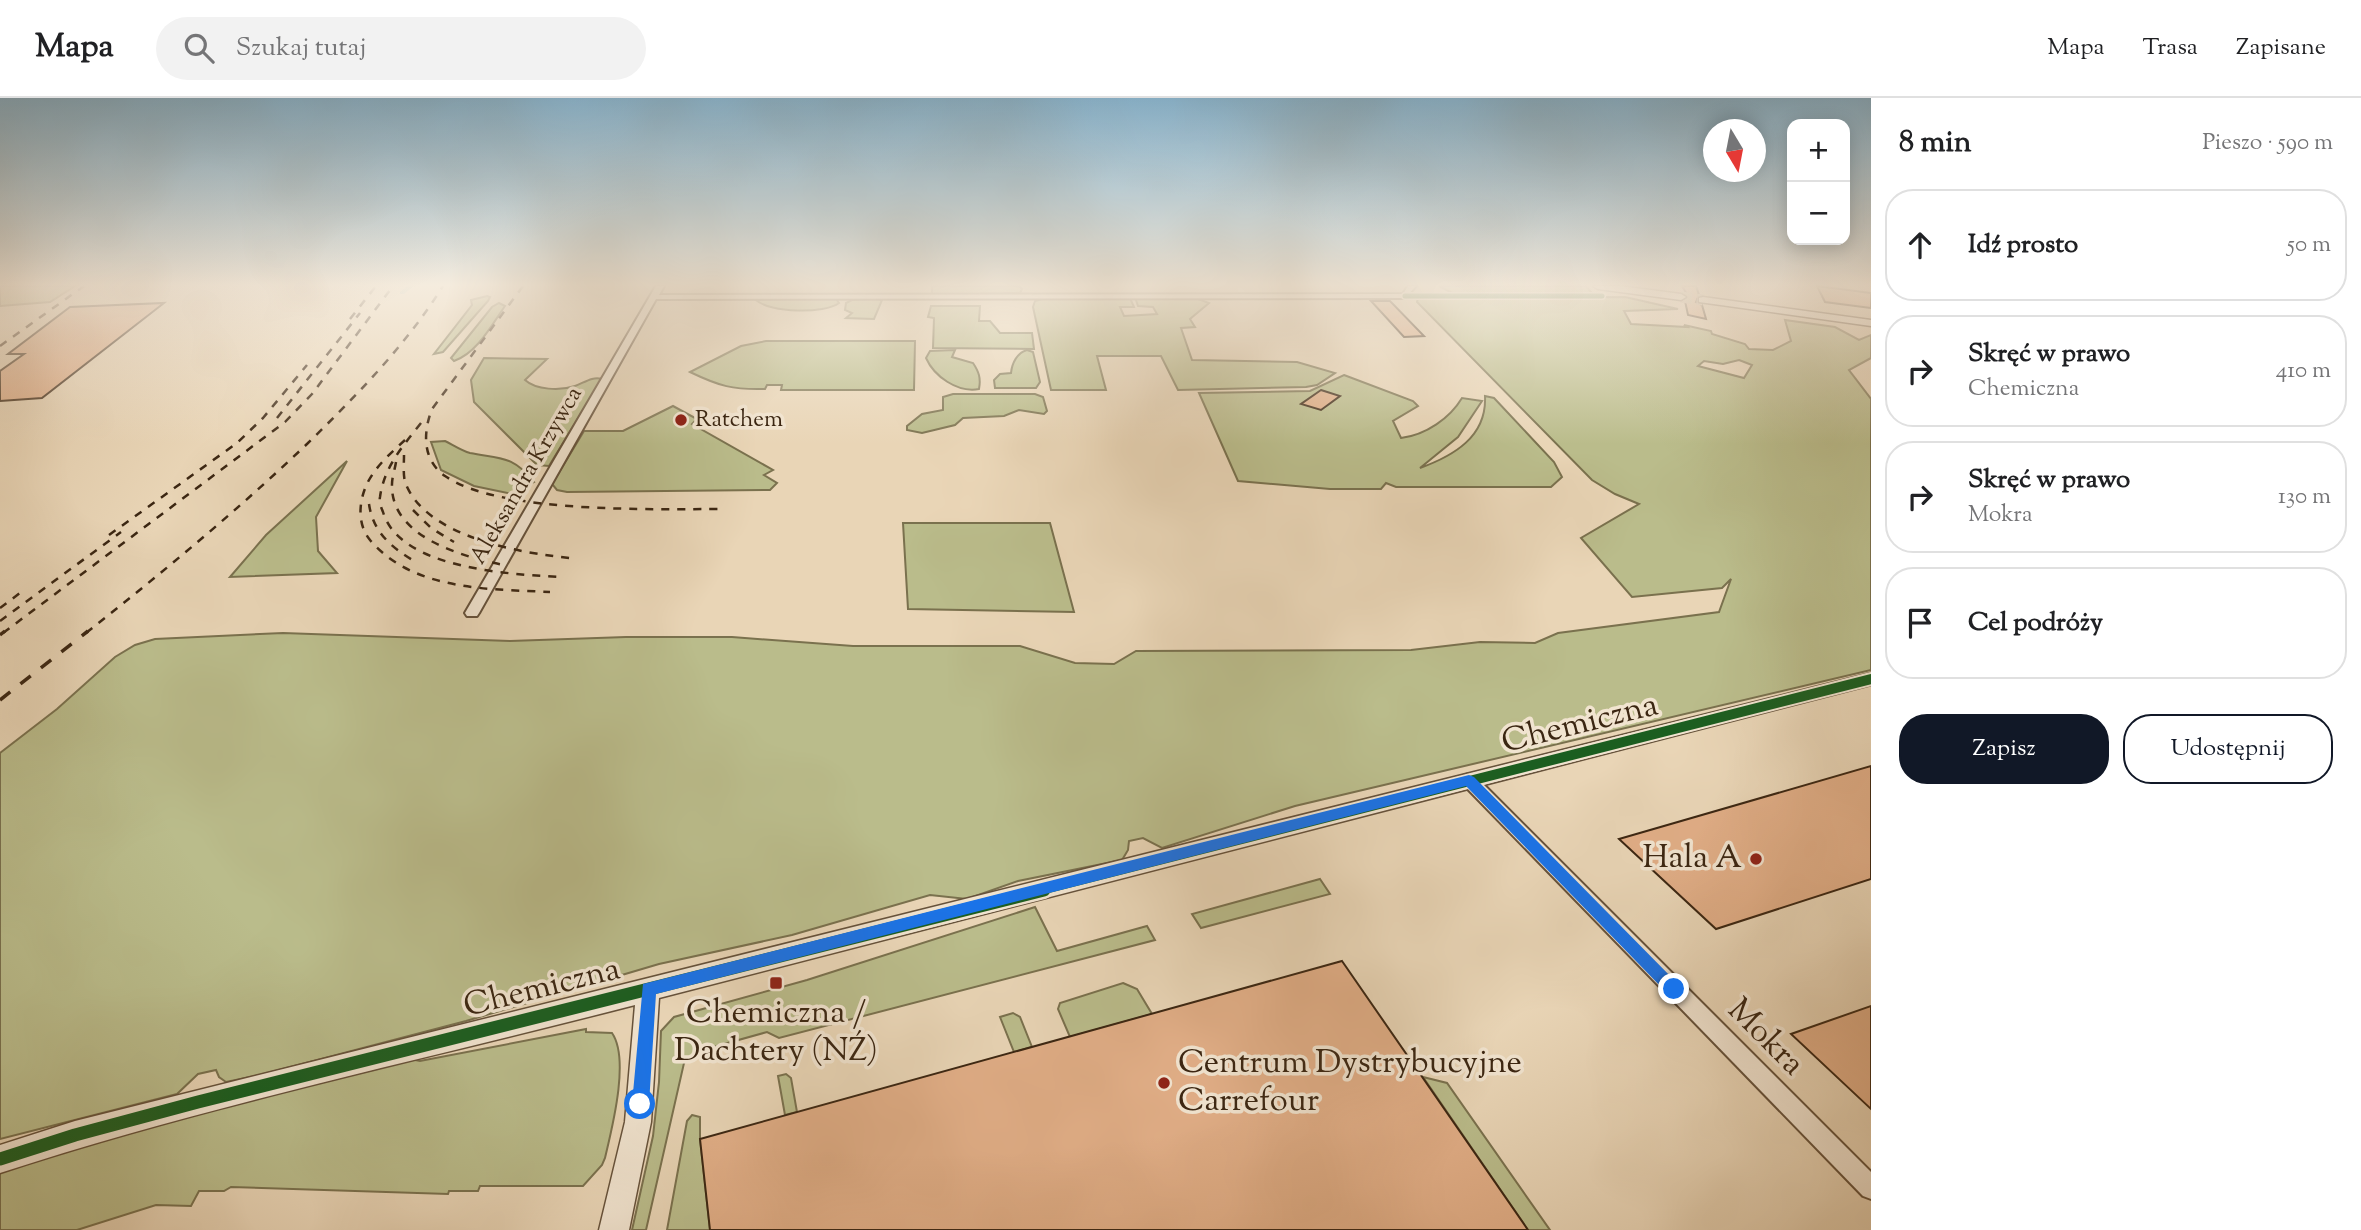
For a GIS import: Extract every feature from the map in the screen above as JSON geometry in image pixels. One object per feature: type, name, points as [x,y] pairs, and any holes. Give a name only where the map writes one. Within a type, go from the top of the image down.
[{"type":"street","name":"Aleksandra Krzywca","points":[[472,613],[630,339]]},
{"type":"street","name":"Chemiczna","points":[[0,1159],[75,1135],[186,1105],[1871,679]]},
{"type":"street","name":"Mokra","points":[[1469,780],[1871,1188]]},
{"type":"street","points":[[614,1230],[638,1122],[648,989]]},
{"type":"green space","points":[[446,339],[455,339],[443,352],[434,354]]},
{"type":"green space","points":[[466,339],[482,339],[462,357],[454,361],[451,358]]},
{"type":"green space","points":[[933,339],[1033,339],[1034,349],[933,348]]},
{"type":"green space","points":[[1040,339],[1185,339],[1192,360],[1297,362],[1335,373],[1317,385],[1306,387],[1178,390],[1161,356],[1097,356],[1106,390],[1051,390]]},
{"type":"green space","points":[[1453,339],[1728,339],[1745,344],[1749,349],[1773,350],[1791,341],[1790,339],[1871,339],[1871,358],[1849,370],[1871,399],[1871,670],[1295,806],[1162,848],[1143,838],[1129,841],[1128,850],[1122,860],[1018,881],[967,899],[930,895],[792,935],[659,964],[466,1021],[260,1075],[226,1082],[219,1077],[216,1070],[198,1074],[177,1094],[0,1139],[0,753],[57,709],[115,657],[135,645],[155,639],[283,633],[510,641],[732,637],[853,646],[1020,646],[1075,663],[1114,664],[1136,651],[1411,650],[1480,642],[1535,643],[1558,633],[1719,612],[1731,579],[1722,588],[1632,597],[1581,538],[1639,504],[1592,480]],"holes":[[[1739,360],[1752,365],[1744,378],[1698,366],[1704,361],[1723,364]]]},
{"type":"green space","points":[[766,341],[915,341],[914,390],[781,390],[782,385],[767,385],[765,389],[744,389],[718,384],[690,372],[741,346]]},
{"type":"green space","points":[[955,350],[952,357],[975,366],[980,378],[979,389],[971,390],[947,382],[926,358],[930,351]]},
{"type":"green space","points":[[1027,350],[1033,352],[1040,382],[1036,388],[995,388],[994,380],[1000,374],[1011,373],[1020,353]]},
{"type":"green space","points":[[484,358],[547,359],[525,380],[542,388],[562,389],[591,379],[602,379],[549,466],[537,465],[474,402],[471,380]]},
{"type":"green space","points":[[1344,375],[1413,401],[1418,406],[1393,421],[1401,438],[1436,424],[1451,412],[1462,398],[1482,401],[1458,437],[1420,468],[1456,451],[1466,443],[1480,423],[1485,396],[1494,398],[1554,462],[1562,477],[1551,487],[1396,487],[1386,483],[1381,489],[1330,489],[1238,481],[1199,393],[1310,391]]},
{"type":"green space","points":[[953,394],[1035,394],[1043,397],[1047,411],[1044,414],[1019,410],[1004,416],[963,418],[955,425],[922,433],[907,430],[907,426],[922,414],[943,410],[943,397]]},
{"type":"green space","points":[[673,406],[697,419],[692,424],[773,470],[764,475],[777,483],[770,490],[567,492],[557,490],[552,484],[584,431],[623,431]]},
{"type":"green space","points":[[445,441],[467,452],[512,463],[534,482],[512,494],[474,486],[441,470],[431,442]]},
{"type":"green space","points":[[347,461],[316,517],[318,551],[337,573],[230,577],[266,535]]},
{"type":"green space","points":[[903,523],[1050,523],[1074,612],[908,609]]},
{"type":"green space","points":[[1320,879],[1330,894],[1201,928],[1192,914]]},
{"type":"green space","points":[[1035,907],[1057,951],[1147,926],[1155,940],[779,1038],[767,1032],[699,1051],[684,1063],[646,1230],[632,1230],[653,1136],[661,1031],[674,1017],[807,980]]},
{"type":"green space","points":[[1123,983],[1137,989],[1152,1014],[1070,1037],[1058,1009],[1060,1003]]},
{"type":"green space","points":[[1013,1013],[1020,1017],[1032,1047],[1014,1052],[1000,1017]]},
{"type":"green space","points":[[586,1029],[586,1032],[612,1033],[617,1045],[620,1076],[605,1158],[583,1186],[480,1186],[478,1191],[449,1191],[448,1194],[231,1187],[224,1191],[199,1191],[191,1206],[156,1205],[77,1230],[0,1230],[0,1168],[64,1146],[410,1059],[420,1061]]},
{"type":"green space","points":[[786,1074],[791,1078],[797,1112],[785,1115],[778,1076]]},
{"type":"green space","points":[[1423,1077],[1447,1083],[1550,1230],[1528,1230]]},
{"type":"green space","points":[[692,1115],[700,1117],[710,1230],[667,1230],[687,1121]]},
{"type":"building","points":[[28,339],[118,339],[42,398],[0,401],[0,371],[24,354],[8,354]]},
{"type":"building","points":[[1321,390],[1340,396],[1321,410],[1301,404]]},
{"type":"building","name":"Hala A","points":[[1871,766],[1871,879],[1716,929],[1619,839]]},
{"type":"building","name":"Centrum Dystrybucyjne Carrefour","points":[[1342,961],[1528,1230],[710,1230],[700,1139]]},
{"type":"building","points":[[1871,1006],[1871,1109],[1791,1034]]},
{"type":"railway","points":[[0,346],[10,339]]},
{"type":"railway","points":[[277,418],[340,339]]},
{"type":"railway","points":[[3,633],[285,422],[312,394],[353,339]]},
{"type":"railway","points":[[86,633],[255,492],[363,387],[405,339]]},
{"type":"railway","points":[[484,339],[432,409],[426,445],[432,462],[445,476],[470,488],[539,503],[620,509],[723,509]]},
{"type":"railway","points":[[109,535],[237,443],[263,418],[307,365]]},
{"type":"railway","points":[[421,423],[395,457],[382,486],[380,505],[393,531],[411,546],[433,557],[459,565],[513,574],[559,577]]},
{"type":"railway","points":[[405,440],[381,463],[366,487],[360,510],[363,526],[370,540],[388,557],[430,578],[478,588],[550,592]]},
{"type":"railway","points":[[404,455],[405,482],[416,501],[432,516],[476,539],[526,552],[570,558]]},
{"type":"railway","points":[[396,462],[392,484],[395,502],[403,518],[416,531],[450,550],[504,565]]},
{"type":"railway","points":[[369,504],[374,523],[384,538],[414,561]]},
{"type":"railway","points":[[413,510],[431,528],[454,542]]},
{"type":"railway","points":[[0,621],[121,532]]},
{"type":"railway","points":[[0,608],[20,593]]},
{"type":"railway","points":[[0,635],[5,631]]},
{"type":"railway","points":[[0,700],[88,631]]},
{"type":"cycle path","points":[[0,1159],[75,1135],[198,1102],[591,1005],[1871,679]]},
{"type":"place","name":"Ratchem","points":[[681,420]]},
{"type":"place","name":"Hala A","points":[[1756,859]]},
{"type":"place","name":"Chemiczna / Dachtery (NŹ)","points":[[776,983]]},
{"type":"place","name":"Centrum Dystrybucyjne Carrefour","points":[[1164,1083]]},
{"type":"route","points":[[640,1104],[648,989],[1469,780],[1674,989]]}]
